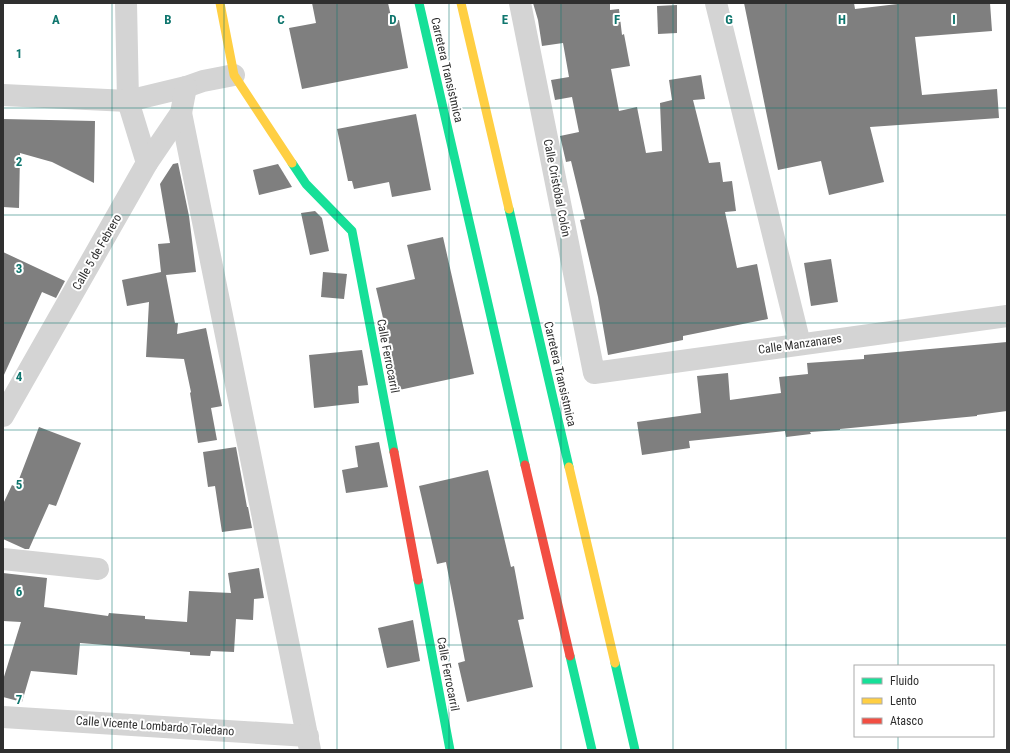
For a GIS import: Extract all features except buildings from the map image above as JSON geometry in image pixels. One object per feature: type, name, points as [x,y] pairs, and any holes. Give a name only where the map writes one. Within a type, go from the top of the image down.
[{"type":"main road","name":"Calle Ferrocarril","points":[[220,3],[234,75],[306,184],[352,231],[450,750]]},
{"type":"main road","name":"Carretera Transistmica","points":[[419,3],[470,229],[592,750]]},
{"type":"main road","name":"Carretera Transistmica","points":[[461,3],[635,750]]},
{"type":"street","points":[[126,3],[128,101],[147,163]]},
{"type":"street","name":"Calle Cristóbal Colón","points":[[520,3],[594,373]]},
{"type":"street","points":[[716,3],[800,344]]},
{"type":"street","points":[[3,95],[128,101],[186,87],[203,81],[234,75]]},
{"type":"street","name":"Calle 5 de Febrero","points":[[3,416],[147,163],[181,113],[186,87]]},
{"type":"street","points":[[181,113],[309,743]]},
{"type":"street","name":"Calle Manzanares","points":[[594,373],[1007,316]]},
{"type":"street","points":[[3,559],[98,569]]},
{"type":"street","name":"Calle Vicente Lombardo Toledano","points":[[3,717],[309,743]]},
{"type":"traffic: fast","points":[[419,3],[525,465]]},
{"type":"traffic: fast","points":[[292,163],[306,184],[352,231],[394,452]]},
{"type":"traffic: fast","points":[[509,209],[569,467]]},
{"type":"traffic: fast","points":[[418,580],[450,750]]},
{"type":"traffic: fast","points":[[570,656],[592,750]]},
{"type":"traffic: fast","points":[[615,663],[635,750]]},
{"type":"traffic: slow","points":[[220,3],[234,75],[292,163]]},
{"type":"traffic: slow","points":[[461,3],[509,209]]},
{"type":"traffic: slow","points":[[569,467],[615,663]]},
{"type":"traffic: jam","points":[[394,452],[418,580]]},
{"type":"traffic: jam","points":[[525,465],[570,656]]}]
